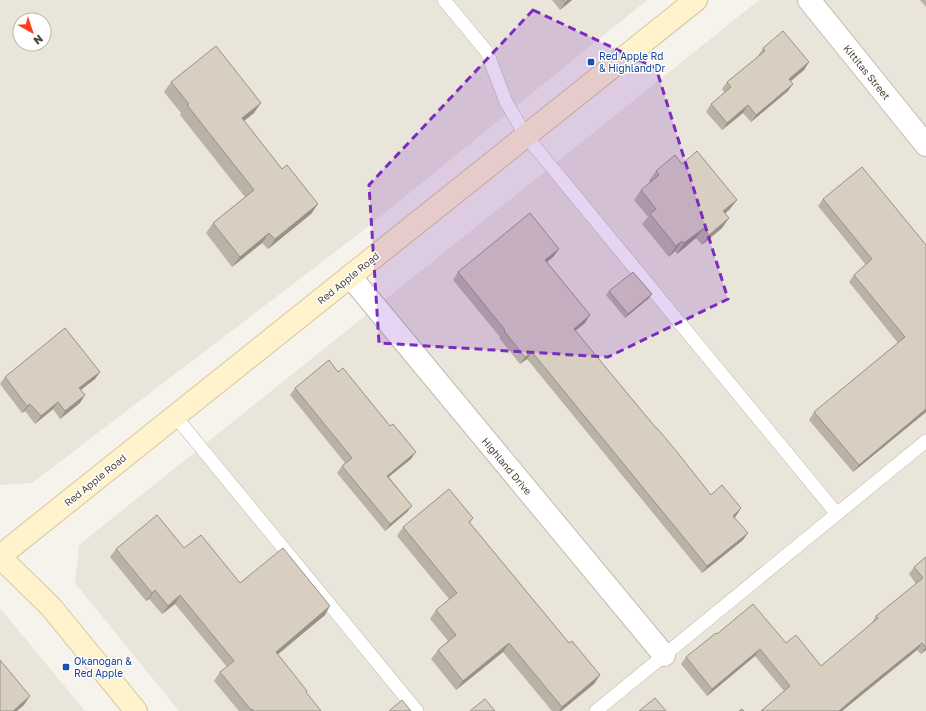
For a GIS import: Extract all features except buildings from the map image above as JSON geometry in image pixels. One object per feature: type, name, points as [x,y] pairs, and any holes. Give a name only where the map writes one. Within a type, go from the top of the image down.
[{"type":"street","name":"Red Apple Road","points":[[0,557],[696,0]]},
{"type":"street","name":"Kittitas Street","points":[[809,0],[926,144]]},
{"type":"street","name":"Highland Drive","points":[[350,276],[664,655]]},
{"type":"street","points":[[0,557],[51,607],[136,711]]},
{"type":"lane","points":[[444,0],[487,52],[506,102],[526,136],[837,514]]},
{"type":"lane","points":[[175,416],[417,711]]},
{"type":"lane","points":[[596,711],[926,441]]},
{"type":"highlighted area","points":[[533,10],[656,68],[728,299],[608,357],[379,343],[369,185]]},
{"type":"shaded area","points":[[0,0],[647,0],[360,233],[32,483],[0,485]]},
{"type":"shaded area","points":[[759,0],[926,0],[926,711],[179,711],[75,583],[79,545]]},
{"type":"shaded area","points":[[0,608],[85,711],[0,711]]},
{"type":"place","name":"Red Apple Rd & Highland Dr","points":[[591,62]]},
{"type":"place","name":"Okanogan & Red Apple","points":[[66,667]]}]
